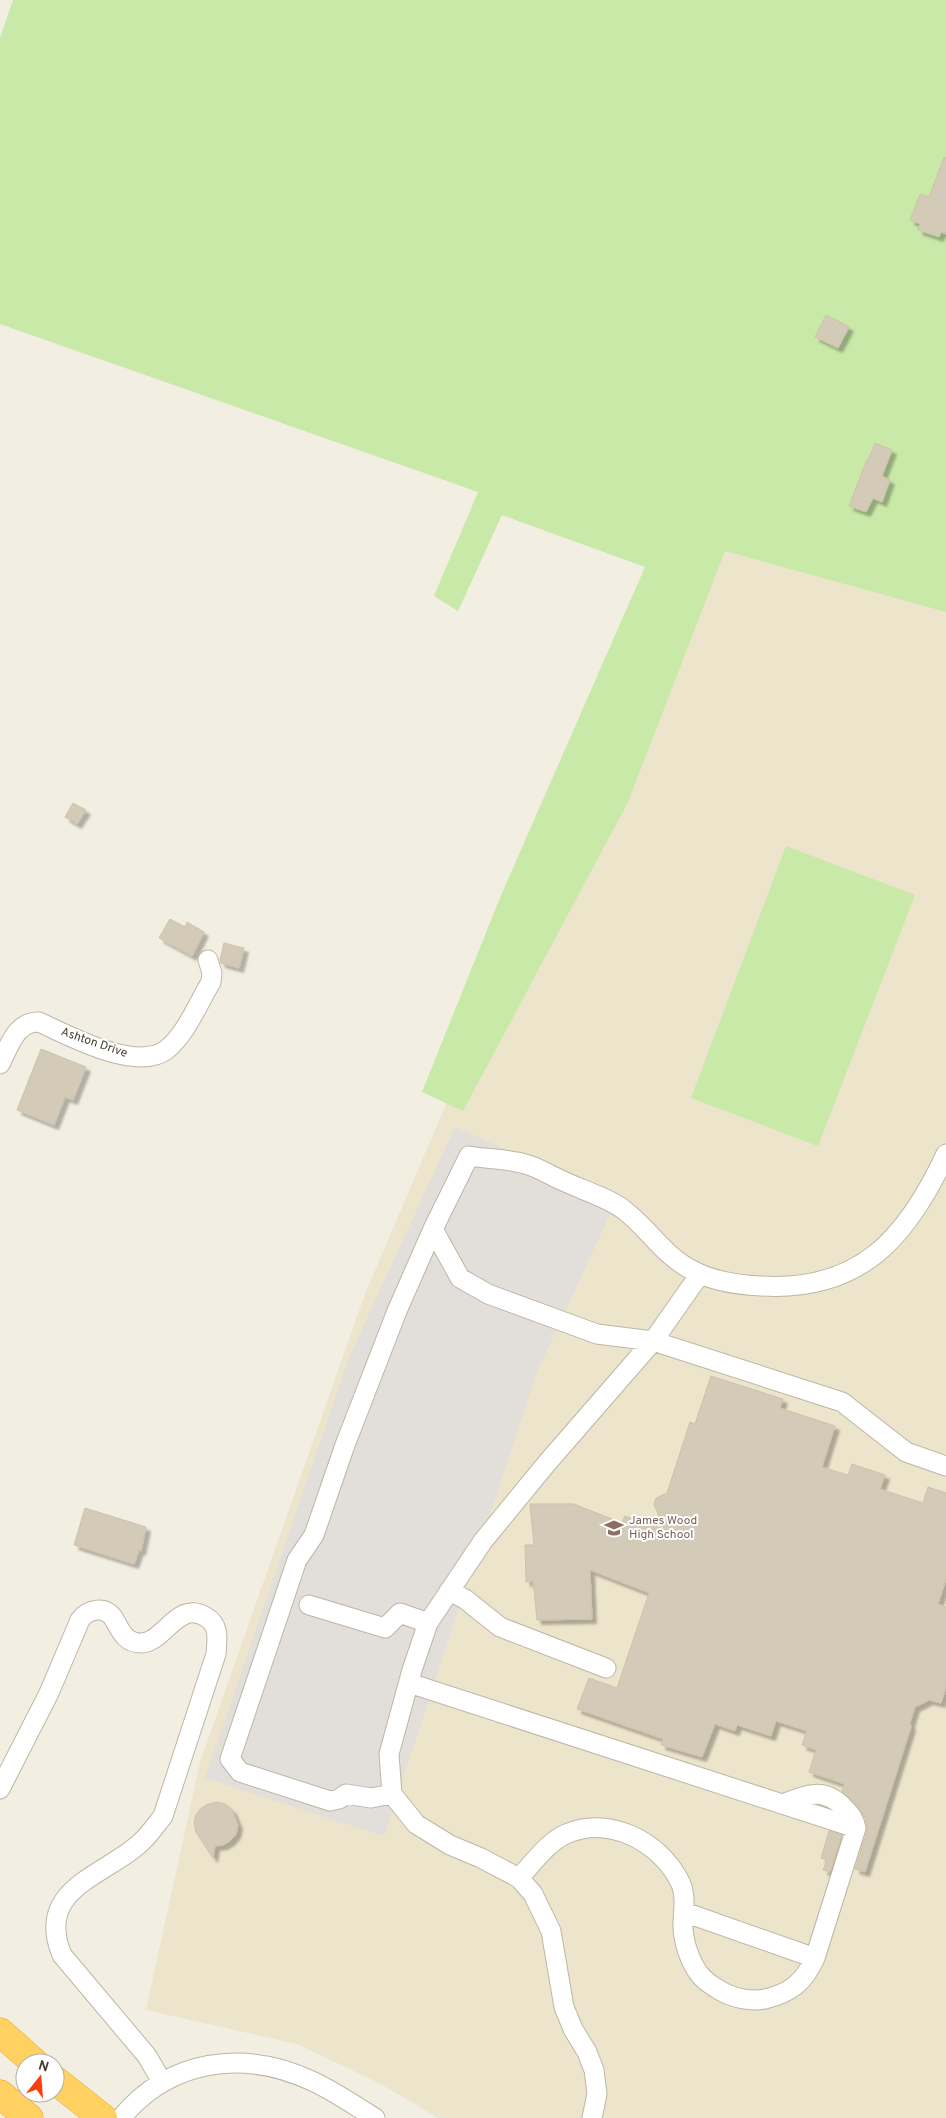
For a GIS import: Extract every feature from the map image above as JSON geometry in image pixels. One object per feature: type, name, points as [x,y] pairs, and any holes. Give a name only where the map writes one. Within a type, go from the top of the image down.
[{"type":"highway","points":[[0,2032],[24,2053]]},
{"type":"highway","points":[[65,2088],[102,2118]]},
{"type":"highway","points":[[0,2094],[29,2118]]},
{"type":"street","name":"Ashton Drive","points":[[0,1064],[17,1031],[23,1025],[32,1022],[39,1022],[80,1041],[139,1058],[154,1056],[166,1050],[177,1039],[211,982],[212,973],[208,960]]},
{"type":"street","points":[[392,1794],[371,1798],[346,1794],[339,1799],[330,1801],[240,1772],[230,1759],[297,1560],[314,1535],[382,1348],[433,1228],[469,1156],[526,1164],[622,1208],[636,1220],[661,1249],[678,1262],[700,1274],[744,1285],[780,1287],[820,1283],[845,1274],[867,1261],[887,1245],[902,1231],[934,1181],[946,1154]]},
{"type":"street","points":[[433,1228],[460,1278],[488,1294],[597,1334],[653,1342],[842,1402],[906,1452],[946,1466]]},
{"type":"street","points":[[592,2118],[596,2094],[594,2070],[564,2007],[551,1931],[533,1894],[519,1878],[481,1858],[450,1845],[416,1824],[392,1794],[390,1754],[409,1683],[428,1623],[483,1541],[547,1463],[653,1342],[700,1274]]},
{"type":"street","points":[[449,1591],[465,1599],[500,1627],[606,1668]]},
{"type":"street","points":[[309,1605],[385,1628],[400,1613],[428,1623]]},
{"type":"street","points":[[0,1789],[49,1693],[80,1620],[84,1615],[91,1610],[102,1610],[108,1613],[114,1619],[122,1634],[130,1641],[140,1643],[149,1642],[157,1637],[173,1620],[184,1615],[195,1613],[205,1615],[212,1622],[218,1637],[216,1654],[163,1816],[152,1832],[138,1846],[82,1881],[73,1890],[63,1902],[56,1928],[57,1942],[62,1955],[147,2056],[162,2082]]},
{"type":"street","points":[[409,1683],[856,1828],[816,1958],[808,1974],[794,1986],[778,1995],[762,2000],[745,1999],[726,1994],[700,1975],[691,1959],[685,1940],[683,1922],[684,1896],[680,1880],[653,1849],[632,1835],[609,1828],[586,1828],[566,1834],[553,1842],[519,1878]]},
{"type":"street","points":[[684,1912],[816,1958]]},
{"type":"street","points":[[121,2118],[134,2103],[162,2082],[184,2071],[225,2063],[283,2070],[310,2080],[375,2118]]},
{"type":"shaded area","name":"James Wood High School","points":[[687,540],[946,612],[946,2118],[438,2118],[381,2084],[297,2044],[146,2010],[200,1762],[365,1294]]},
{"type":"shaded area","points":[[455,1127],[617,1199],[537,1372],[384,1836],[205,1778],[350,1355]]},
{"type":"green space","points":[[13,0],[946,0],[946,612],[725,551],[628,802],[463,1111],[422,1092],[502,893],[645,567],[502,515],[458,611],[434,596],[478,492],[0,324],[0,38]]},
{"type":"green space","points":[[786,846],[915,895],[818,1146],[691,1098]]},
{"type":"building","points":[[944,157],[946,158],[946,234],[941,232],[939,237],[918,230],[920,224],[910,220],[920,194],[929,197]]},
{"type":"building","points":[[826,315],[849,327],[838,348],[815,337]]},
{"type":"building","points":[[875,443],[892,450],[882,476],[890,480],[882,502],[873,498],[866,512],[849,506]]},
{"type":"building","points":[[73,803],[86,810],[77,824],[65,817]]},
{"type":"building","points":[[170,919],[185,927],[187,922],[204,932],[192,956],[159,938]]},
{"type":"building","points":[[224,943],[244,948],[239,968],[221,963]]},
{"type":"building","points":[[41,1049],[86,1067],[73,1100],[65,1097],[54,1125],[17,1110]]},
{"type":"building","points":[[711,1376],[783,1399],[780,1408],[835,1426],[822,1467],[848,1475],[852,1464],[885,1475],[880,1489],[923,1503],[928,1487],[946,1493],[946,1579],[938,1604],[946,1607],[946,1687],[941,1703],[929,1700],[915,1707],[910,1723],[911,1727],[865,1872],[855,1869],[867,1831],[865,1818],[857,1805],[842,1791],[844,1784],[809,1772],[816,1750],[802,1745],[807,1731],[776,1721],[771,1736],[737,1725],[735,1731],[715,1724],[702,1757],[661,1745],[663,1739],[577,1709],[589,1678],[617,1688],[649,1593],[590,1570],[592,1619],[537,1620],[533,1581],[526,1582],[525,1545],[534,1545],[530,1504],[574,1504],[622,1523],[625,1516],[664,1529],[654,1504],[656,1498],[667,1493],[690,1422],[695,1424]]},
{"type":"building","points":[[85,1508],[146,1527],[141,1551],[139,1550],[134,1564],[74,1545]]},
{"type":"building","points":[[217,1802],[225,1804],[232,1810],[238,1825],[236,1834],[230,1841],[223,1845],[215,1846],[213,1858],[196,1832],[194,1823],[200,1809]]},
{"type":"building","points":[[829,1831],[842,1835],[830,1872],[823,1870],[827,1860],[821,1858]]},
{"type":"place","name":"James Wood High School","points":[[614,1528]]}]
